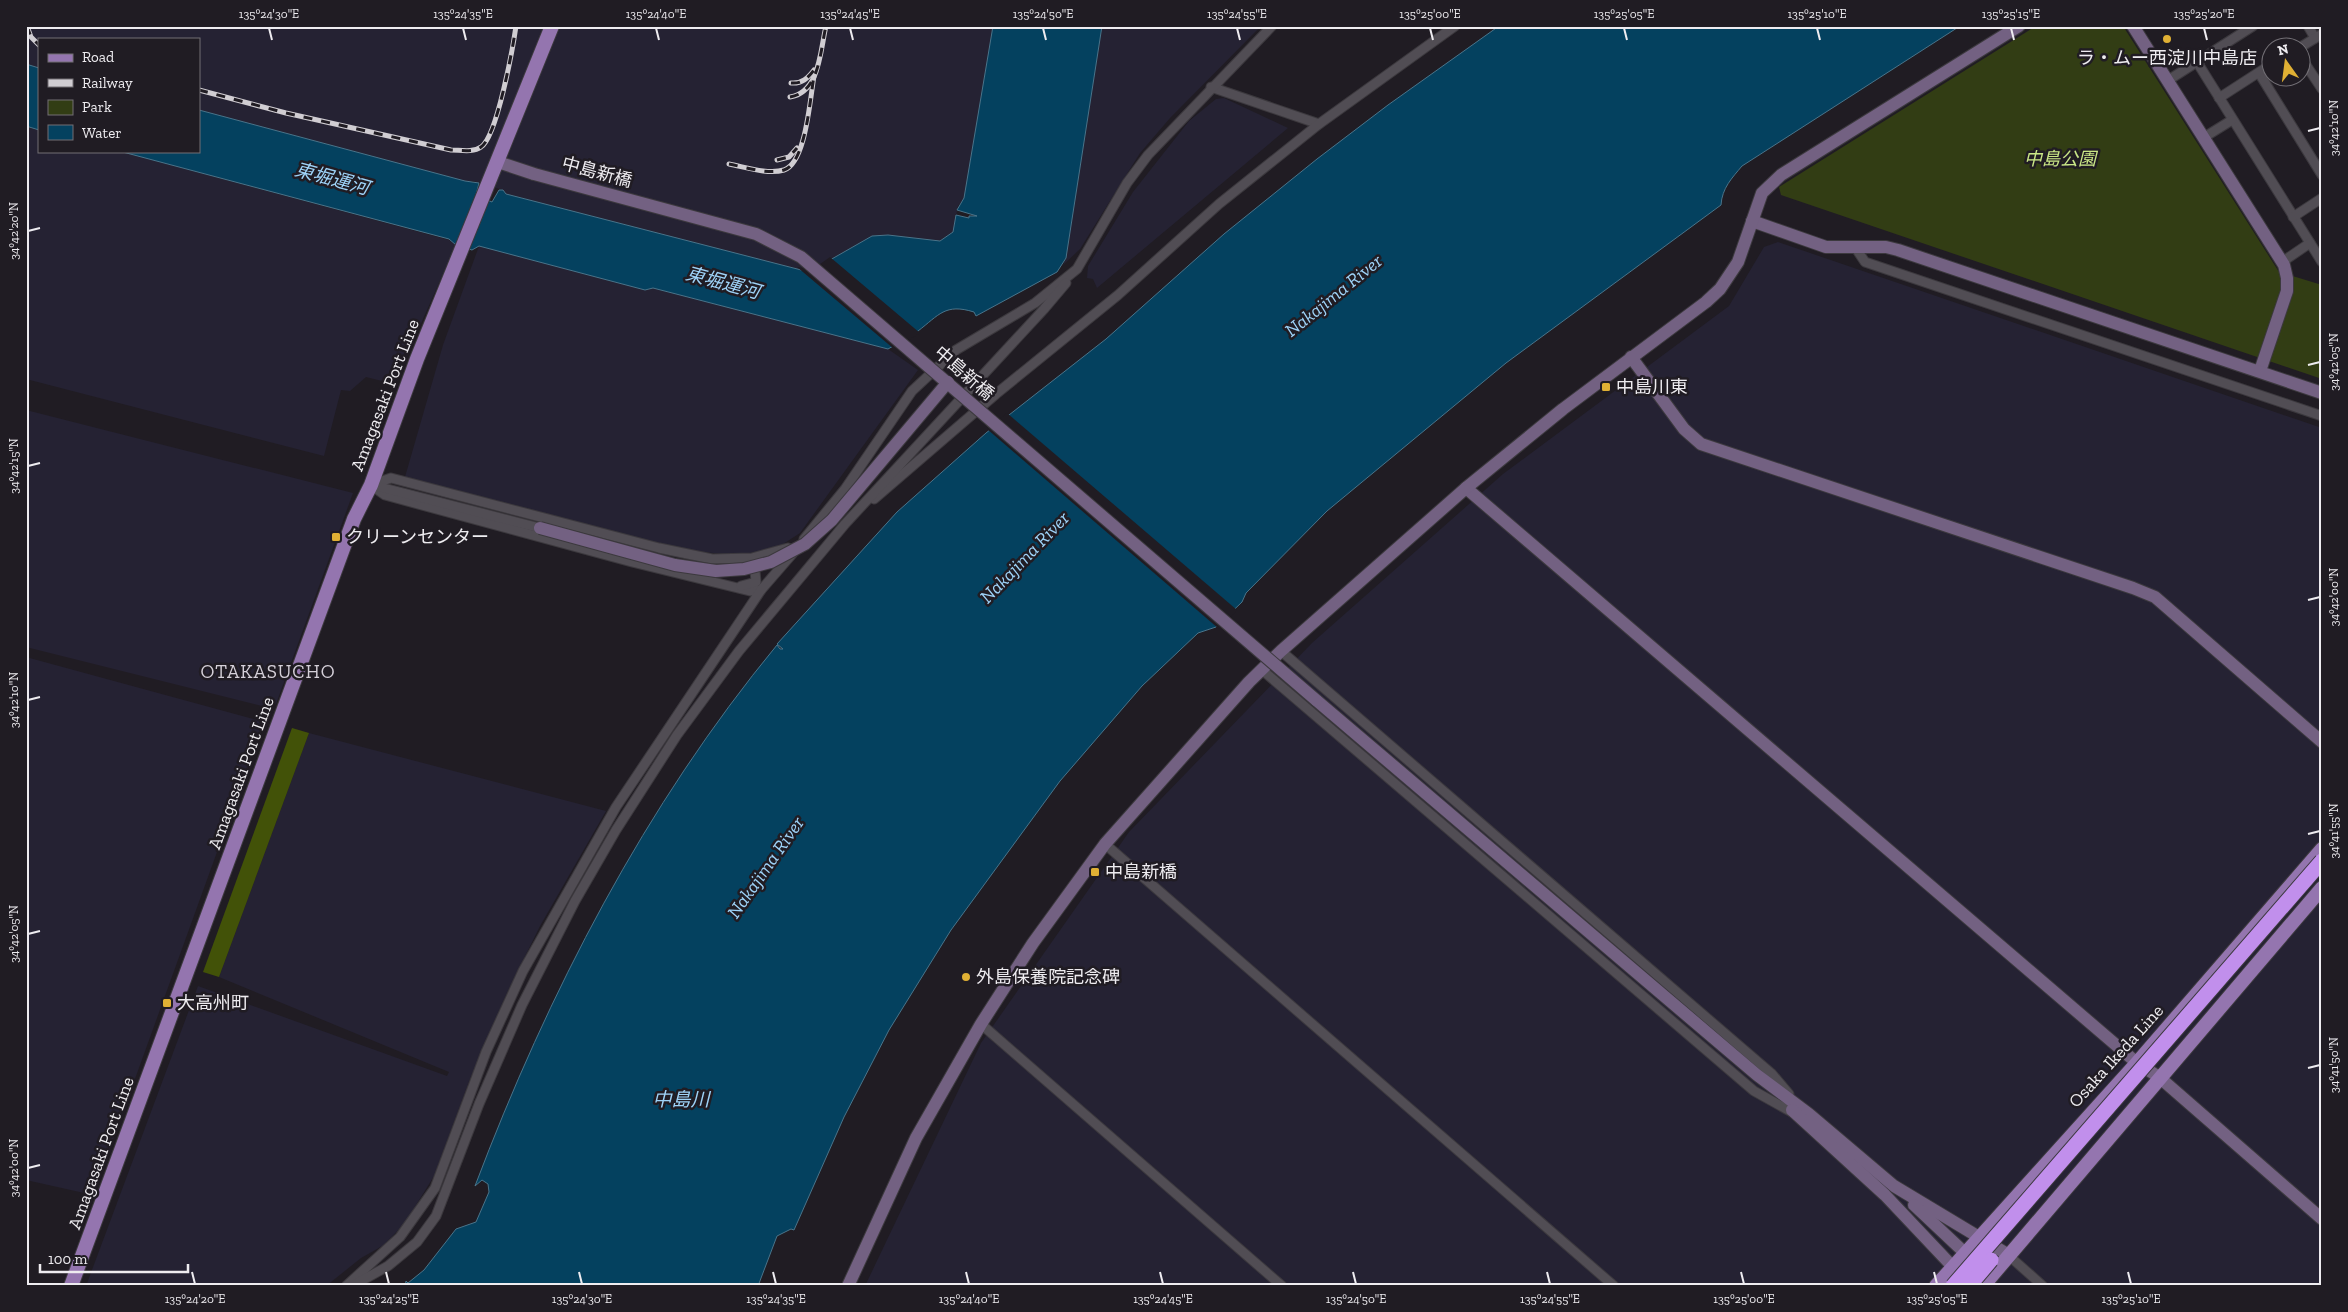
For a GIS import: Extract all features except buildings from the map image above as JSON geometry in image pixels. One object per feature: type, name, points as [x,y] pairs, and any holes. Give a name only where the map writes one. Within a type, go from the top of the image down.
[{"type":"highway","points":[[1953,1286],[2322,861]]},
{"type":"highway","points":[[1969,1286],[2322,876]]},
{"type":"main road","points":[[498,162],[552,26]]},
{"type":"main road","name":"Amagasaki Port Line","points":[[71,1286],[354,519],[371,485],[416,363],[498,162]]},
{"type":"main road","name":"Osaka Ikeda Line","points":[[1936,1286],[2136,1063],[2322,849]]},
{"type":"main road","points":[[1983,1286],[2007,1254],[2322,888]]},
{"type":"street","points":[[352,1286],[388,1266],[417,1242],[436,1216],[479,1104],[522,1006],[575,901],[616,830],[703,698],[739,651],[845,524],[1044,309],[1077,269],[1127,183],[1148,156],[1272,26]]},
{"type":"street","points":[[845,524],[996,394],[1118,295],[1220,204],[1319,124],[1455,26]]},
{"type":"street","points":[[848,1286],[916,1138],[981,1024],[1033,943],[1104,844],[1261,669],[1466,488],[1563,409],[1701,306],[1720,289],[1738,262],[1762,193],[1781,175],[2019,26]]},
{"type":"street","points":[[2133,26],[2282,262],[2288,278],[2287,291],[2260,372]]},
{"type":"street","points":[[2167,81],[2253,26]]},
{"type":"street","points":[[2308,26],[2319,36]]},
{"type":"street","points":[[2196,62],[2322,262]]},
{"type":"street","points":[[2310,71],[2322,89]]},
{"type":"street","points":[[2219,98],[2259,73],[2322,175]]},
{"type":"street","points":[[1211,88],[1319,124]]},
{"type":"street","points":[[2204,138],[2232,120]]},
{"type":"street","name":"中島新橋","points":[[498,162],[534,174],[756,234],[801,257],[948,382],[1104,520],[1800,1112]]},
{"type":"street","points":[[2293,217],[2322,198]]},
{"type":"street","points":[[1752,221],[1826,247],[1886,247],[1898,250],[2322,393]]},
{"type":"street","points":[[2282,262],[2310,243]]},
{"type":"street","points":[[1855,247],[1865,262],[2322,416]]},
{"type":"street","points":[[346,1286],[400,1237],[434,1188],[486,1052],[523,971],[616,807],[761,590],[845,489],[912,391],[930,372],[956,350],[1034,303],[1077,269]]},
{"type":"street","points":[[1632,357],[1684,429],[1701,444],[2133,588],[2155,597],[2322,742]]},
{"type":"street","points":[[371,485],[684,566],[716,571],[744,568],[771,562],[805,544],[832,520],[948,382]]},
{"type":"street","points":[[371,485],[391,478],[659,548],[712,559],[734,560],[780,551],[806,537]]},
{"type":"street","points":[[371,485],[385,495],[722,585],[750,591],[761,590]]},
{"type":"street","points":[[1466,488],[2136,1063],[2159,1077],[2321,1216]]},
{"type":"street","points":[[722,585],[746,586],[756,582],[757,577],[752,566],[734,560]]},
{"type":"street","points":[[1281,651],[1772,1074],[1800,1112],[1885,1195],[1953,1267],[1963,1286]]},
{"type":"street","points":[[1261,669],[1754,1091],[1800,1112],[1894,1186],[1965,1253],[1974,1269],[1976,1286]]},
{"type":"street","points":[[1104,844],[1614,1286]]},
{"type":"street","points":[[981,1024],[1282,1286]]},
{"type":"street","points":[[1894,1186],[2007,1254],[2043,1286]]},
{"type":"shaded area","points":[[26,26],[993,26],[964,199],[958,206],[953,232],[940,241],[888,235],[872,236],[809,272],[506,194],[503,190],[473,181],[465,181],[200,110],[200,38],[38,38],[38,68],[26,64]]},
{"type":"shaded area","points":[[1102,26],[1261,26],[1170,118],[1140,153],[1080,249],[1063,265],[1066,258]]},
{"type":"shaded area","points":[[1224,98],[1288,128],[1097,288],[1093,279],[1087,278],[1088,266],[1133,192],[1189,121],[1216,99]]},
{"type":"shaded area","points":[[26,127],[38,130],[38,152],[123,152],[449,240],[456,245],[394,384],[366,377],[350,391],[341,390],[324,456],[26,379]]},
{"type":"shaded area","points":[[1778,242],[2322,428],[2322,1286],[865,1286],[981,1043],[1129,832],[1312,643],[1503,474],[1729,306],[1764,247]]},
{"type":"shaded area","points":[[479,246],[645,290],[653,288],[888,349],[918,370],[800,533],[774,550],[733,555],[683,550],[405,477],[443,345]]},
{"type":"shaded area","points":[[26,410],[353,493],[276,704],[270,708],[26,647]]},
{"type":"shaded area","points":[[26,657],[264,722],[93,1195],[26,1180]]},
{"type":"shaded area","points":[[309,733],[606,811],[540,926],[507,993],[470,1079],[434,1176],[405,1223],[384,1245],[361,1258],[326,1286],[86,1286],[198,986],[447,1076],[449,1072],[219,977]]},
{"type":"green space","name":"中島公園","points":[[2036,26],[2123,26],[2279,272],[2322,285],[2322,379],[1781,195],[1779,187]]},
{"type":"green space","points":[[292,728],[309,733],[219,977],[203,972]]},
{"type":"water","name":"東堀運河","points":[[993,26],[1102,26],[1066,258],[1057,272],[976,316],[974,312],[956,309],[943,312],[915,334],[888,349],[653,288],[645,290],[479,246],[472,250],[456,245],[449,239],[123,152],[200,152],[200,110],[465,181],[479,183],[476,195],[492,202],[499,190],[503,190],[506,194],[809,272],[872,236],[888,235],[940,241],[953,232],[956,215],[969,218],[969,216],[977,216],[957,210],[964,198]]},
{"type":"water","name":"中島川","points":[[1499,26],[1960,26],[1742,166],[1725,188],[1721,205],[1506,363],[1327,511],[1246,593],[1242,602],[1216,627],[1198,633],[1142,686],[1060,781],[951,930],[889,1030],[844,1117],[794,1230],[791,1229],[777,1236],[758,1286],[405,1286],[406,1281],[408,1283],[424,1270],[456,1229],[476,1222],[489,1192],[488,1184],[482,1180],[475,1186],[534,1043],[568,972],[604,903],[684,770],[729,706],[777,645],[780,649],[783,649],[777,644],[897,512],[986,433],[1106,339],[1224,234],[1317,159],[1388,105]]},
{"type":"water","points":[[26,64],[38,68],[38,130],[26,126]]},
{"type":"pier","points":[[830,257],[920,333],[894,349],[797,267],[813,269]]},
{"type":"pier","points":[[1007,413],[1237,610],[1219,629],[987,429]]},
{"type":"railway","points":[[27,26],[31,37],[38,44]]},
{"type":"railway","points":[[200,90],[286,113],[451,150],[474,150],[481,147],[487,140],[493,127],[512,52],[516,26]]},
{"type":"railway","points":[[790,97],[800,94],[813,79],[820,58],[826,26]]},
{"type":"railway","points":[[791,83],[798,83],[804,80],[814,70]]},
{"type":"railway","points":[[729,164],[771,172],[784,170],[791,165],[797,155],[806,129],[814,76]]},
{"type":"railway","points":[[777,160],[789,157],[797,148]]},
{"type":"place","name":"ラ・ムー西淀川中島店","points":[[2167,39]]},
{"type":"place","name":"中島川東","points":[[1606,387]]},
{"type":"place","name":"クリーンセンター","points":[[336,537]]},
{"type":"place","name":"中島新橋","points":[[1095,872]]},
{"type":"place","name":"外島保養院記念碑","points":[[966,977]]},
{"type":"place","name":"大高州町","points":[[167,1003]]},
{"type":"district","name":"OTAKASUCHO","points":[[268,671]]},
{"type":"water label","name":"Nakajima River","points":[[1333,295]]},
{"type":"water label","name":"Nakajima River","points":[[1024,557]]},
{"type":"water label","name":"Nakajima River","points":[[765,867]]}]
